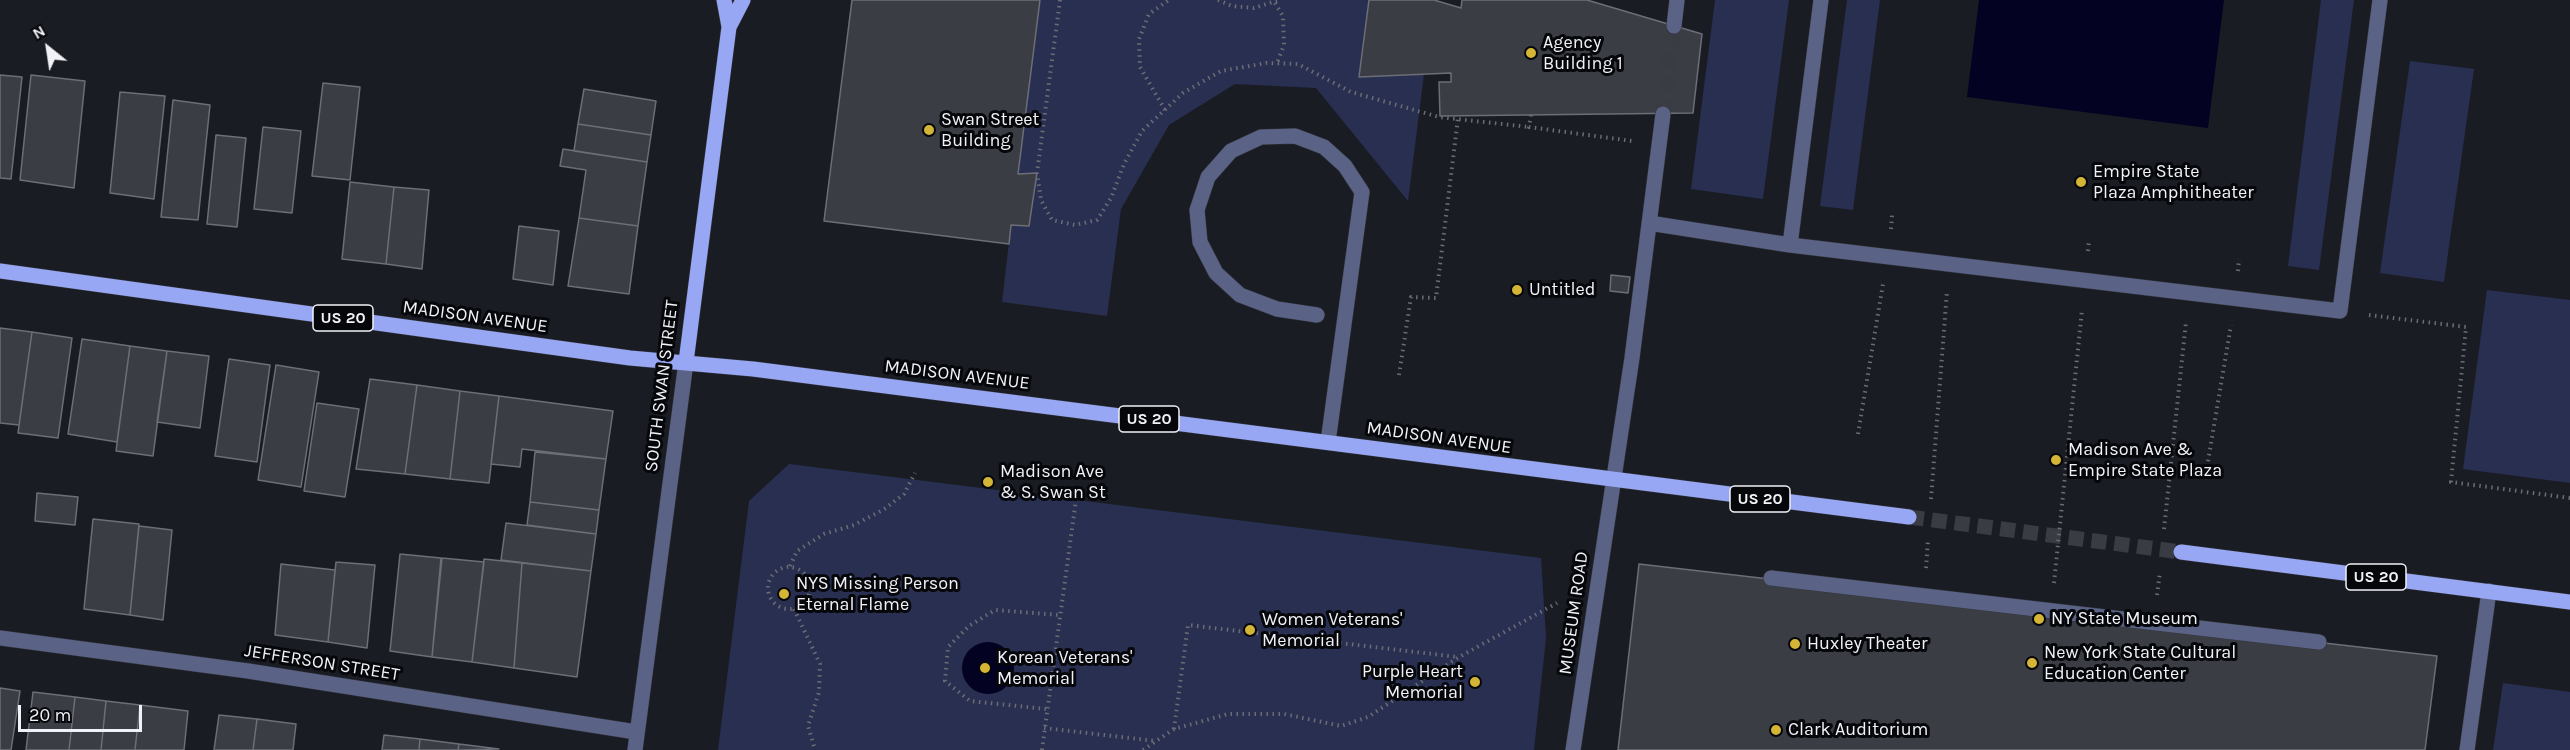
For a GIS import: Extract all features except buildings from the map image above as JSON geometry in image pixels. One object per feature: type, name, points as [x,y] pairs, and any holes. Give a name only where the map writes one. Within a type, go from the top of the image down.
[{"type":"main road","name":"SOUTH SWAN STREET","points":[[686,362],[729,27],[724,0]]},
{"type":"main road","name":"SOUTH SWAN STREET","points":[[729,27],[743,0]]},
{"type":"main road","name":"MADISON AVENUE","points":[[0,271],[630,358],[686,362],[1909,517]]},
{"type":"main road","name":"US 20","points":[[2181,552],[2570,602]]},
{"type":"street","points":[[1674,26],[1677,0]]},
{"type":"street","points":[[1790,245],[1821,0]]},
{"type":"street","points":[[1649,223],[1790,245],[2340,311],[2380,0]]},
{"type":"street","name":"MUSEUM ROAD","points":[[1573,750],[1611,480],[1632,358],[1663,114]]},
{"type":"street","points":[[1317,315],[1277,309],[1240,295],[1216,273],[1200,242],[1197,210],[1208,177],[1231,151],[1262,137],[1295,136],[1324,147],[1346,166],[1362,192],[1328,442]]},
{"type":"street","name":"SOUTH SWAN STREET","points":[[635,750],[686,362]]},
{"type":"street","points":[[1771,578],[2319,642]]},
{"type":"street","points":[[2467,750],[2489,591]]},
{"type":"street","name":"JEFFERSON STREET","points":[[0,638],[248,671],[636,732]]},
{"type":"path","points":[[1060,0],[1036,173],[1041,200],[1052,220],[1075,225],[1097,220],[1111,198],[1124,165],[1142,131],[1183,93],[1221,71],[1277,63],[1298,64],[1350,92],[1439,117],[1659,145]]},
{"type":"path","points":[[1165,110],[1140,67],[1139,39],[1149,14],[1170,0]]},
{"type":"path","points":[[1218,0],[1232,6],[1254,8],[1277,1],[1282,16],[1284,45],[1277,63]]},
{"type":"path","points":[[1529,127],[1531,115]]},
{"type":"path","points":[[1399,375],[1410,297],[1436,297],[1458,118]]},
{"type":"path","points":[[1931,501],[1948,264]]},
{"type":"path","points":[[2163,540],[2190,293]]},
{"type":"path","points":[[2340,311],[2466,327],[2451,483],[2570,498]]},
{"type":"path","points":[[1858,434],[1876,325]]},
{"type":"path","points":[[2054,590],[2077,352]]},
{"type":"path","points":[[2205,479],[2226,354]]},
{"type":"path","points":[[790,566],[797,551],[824,534],[854,525],[883,510],[904,494],[915,473]]},
{"type":"path","points":[[1042,750],[1077,492]]},
{"type":"path","points":[[1924,596],[1928,536]]},
{"type":"path","points":[[2155,622],[2161,563]]},
{"type":"path","points":[[790,566],[801,570],[810,585],[807,600],[794,609],[777,606],[769,595],[768,587],[771,576],[783,567],[790,566]]},
{"type":"path","points":[[1143,750],[1174,729],[1228,714],[1284,714],[1341,726],[1368,717],[1459,657],[1557,603]]},
{"type":"path","points":[[794,609],[820,664],[819,692],[808,726],[815,750]]},
{"type":"path","points":[[1046,709],[970,701],[945,681],[948,647],[969,626],[995,610],[1060,615]]},
{"type":"path","points":[[1174,729],[1188,625],[1459,657]]},
{"type":"path","points":[[1044,728],[1156,741]]},
{"type":"shaded area","points":[[1040,0],[1369,0],[1359,76],[1424,74],[1408,201],[1316,88],[1235,84],[1169,125],[1121,209],[1107,316],[1002,302],[1011,225],[1029,226],[1035,176],[1018,174]]},
{"type":"shaded area","points":[[1715,0],[1789,0],[1763,199],[1691,189]]},
{"type":"shaded area","points":[[1847,0],[1880,0],[1853,210],[1820,206]]},
{"type":"shaded area","points":[[1979,0],[2224,0],[2208,128],[1967,97]]},
{"type":"shaded area","points":[[2321,0],[2354,0],[2319,270],[2288,266]]},
{"type":"shaded area","points":[[2410,61],[2474,69],[2444,282],[2380,273]]},
{"type":"shaded area","points":[[2487,290],[2570,300],[2570,483],[2463,469]]},
{"type":"shaded area","points":[[789,464],[1541,558],[1546,638],[1534,750],[718,750],[749,501]]},
{"type":"shaded area","points":[[988,642],[998,644],[1006,650],[1012,658],[1014,668],[1012,678],[1006,686],[998,692],[988,694],[978,692],[970,686],[964,678],[962,668],[964,658],[970,650],[978,644]]},
{"type":"shaded area","points":[[2503,683],[2570,692],[2570,750],[2493,750]]},
{"type":"tunnel","points":[[1663,114],[1674,26]]},
{"type":"tunnel","points":[[1909,517],[2181,552]]},
{"type":"place","name":"Agency Building 1","points":[[1531,53]]},
{"type":"place","name":"Swan Street Building","points":[[929,130]]},
{"type":"place","name":"Empire State Plaza Amphitheater","points":[[2081,182]]},
{"type":"place","name":"Untitled","points":[[1517,290]]},
{"type":"place","name":"Madison Ave & Empire State Plaza","points":[[2056,460]]},
{"type":"place","name":"Madison Ave & S. Swan St","points":[[988,482]]},
{"type":"place","name":"NYS Missing Person Eternal Flame","points":[[784,594]]},
{"type":"place","name":"NY State Museum","points":[[2039,619]]},
{"type":"place","name":"Women Veterans' Memorial","points":[[1250,630]]},
{"type":"place","name":"Huxley Theater","points":[[1795,644]]},
{"type":"place","name":"New York State Cultural Education Center","points":[[2032,663]]},
{"type":"place","name":"Korean Veterans' Memorial","points":[[985,668]]},
{"type":"place","name":"Purple Heart Memorial","points":[[1475,682]]},
{"type":"place","name":"Clark Auditorium","points":[[1776,730]]}]
